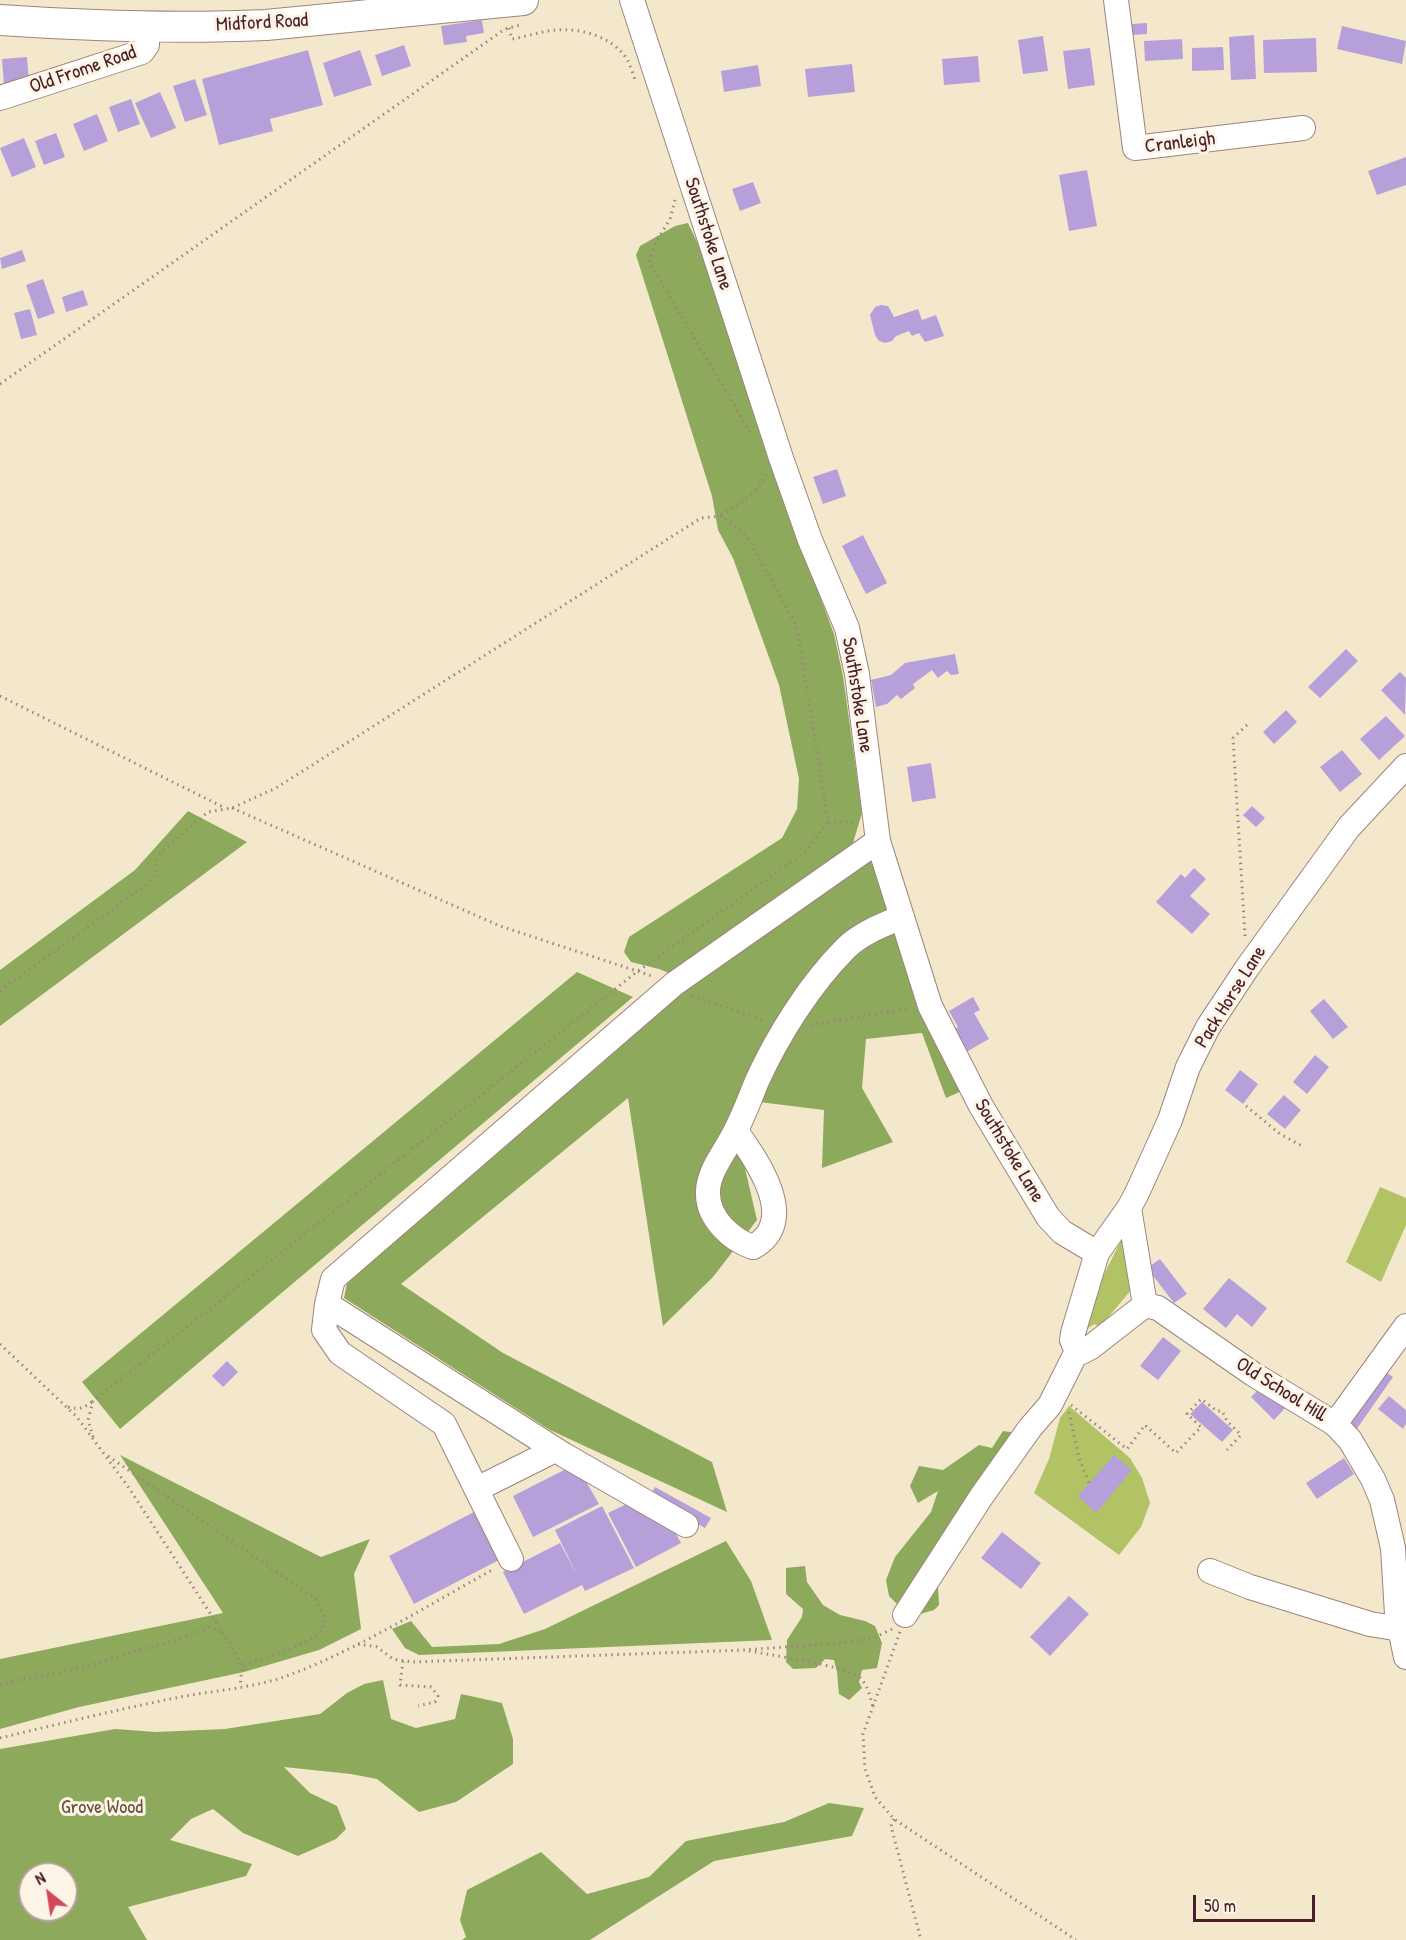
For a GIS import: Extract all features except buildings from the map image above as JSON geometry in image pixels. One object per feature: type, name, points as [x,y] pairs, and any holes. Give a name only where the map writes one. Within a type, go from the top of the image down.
[{"type":"main road","name":"Midford Road","points":[[0,20],[147,26],[266,25],[524,12]]},
{"type":"street","name":"Southstoke Lane","points":[[632,0],[781,458],[810,540],[847,628],[858,674],[874,843],[902,917],[930,1006],[981,1106],[1048,1217],[1062,1232],[1097,1253]]},
{"type":"street","name":"Cranleigh","points":[[1116,0],[1135,148],[1303,128]]},
{"type":"street","name":"Old Frome Road","points":[[0,98],[142,52],[147,45],[147,26]]},
{"type":"street","name":"Pack Horse Lane","points":[[1077,1351],[1072,1340],[1073,1333],[1097,1253],[1129,1208],[1170,1120],[1188,1067],[1208,1027],[1247,968],[1349,827],[1406,766]]},
{"type":"street","points":[[512,1559],[444,1424],[340,1353],[324,1330],[333,1279],[674,984],[874,843]]},
{"type":"street","points":[[736,1131],[758,1079],[788,1025],[820,976],[848,946],[881,926],[902,917]]},
{"type":"street","points":[[906,1616],[981,1497],[1030,1428],[1050,1405],[1077,1351],[1082,1352],[1091,1347],[1145,1305],[1129,1208]]},
{"type":"street","points":[[327,1304],[555,1450],[686,1524]]},
{"type":"street","name":"Old School Hill","points":[[1145,1305],[1158,1308],[1253,1374],[1335,1424],[1350,1440],[1373,1479],[1382,1500],[1392,1548],[1400,1629],[1406,1657]]},
{"type":"street","points":[[1335,1424],[1406,1326]]},
{"type":"street","points":[[477,1489],[555,1450]]},
{"type":"street","points":[[1210,1571],[1250,1587],[1370,1624],[1400,1629]]},
{"type":"path","points":[[0,384],[509,28],[524,12]]},
{"type":"path","points":[[509,28],[512,39],[550,30],[574,30],[608,41],[628,61],[640,91]]},
{"type":"path","points":[[675,198],[670,219],[655,244],[649,262],[752,435]]},
{"type":"path","points":[[0,991],[148,883],[156,875],[155,863],[161,852],[208,812],[232,808],[276,788],[701,518],[721,516],[762,484],[770,465],[781,458]]},
{"type":"path","points":[[65,1406],[76,1409],[84,1408],[638,971],[804,853],[828,822],[797,627],[746,535],[721,516]]},
{"type":"path","points":[[0,696],[222,807],[232,808],[501,926],[674,984],[694,998],[754,1018],[788,1025],[822,1023],[916,1007]]},
{"type":"path","points":[[1247,968],[1233,738],[1248,724]]},
{"type":"path","points":[[828,822],[859,822],[874,843]]},
{"type":"path","points":[[1246,1106],[1280,1134],[1305,1147]]},
{"type":"path","points":[[0,1344],[77,1417],[129,1488],[242,1666],[240,1687]]},
{"type":"path","points":[[1089,1483],[1079,1458],[1067,1401],[1127,1449],[1145,1425],[1176,1453],[1201,1427],[1187,1414],[1202,1399],[1217,1411],[1222,1411],[1227,1421],[1241,1435],[1227,1450]]},
{"type":"path","points":[[93,1401],[88,1420],[94,1440]]},
{"type":"path","points":[[104,1453],[316,1599],[326,1620],[319,1635],[298,1646],[242,1666]]},
{"type":"path","points":[[0,1738],[282,1677],[358,1644],[512,1559]]},
{"type":"path","points":[[358,1644],[377,1647],[393,1659],[403,1661],[744,1650],[853,1642],[874,1638],[893,1628],[906,1616]]},
{"type":"path","points":[[906,1616],[863,1734],[865,1769],[875,1797],[894,1819],[1076,1940]]},
{"type":"path","points":[[0,1684],[68,1671],[210,1628],[223,1634]]},
{"type":"path","points":[[744,1650],[843,1670],[859,1677],[868,1690],[873,1709]]},
{"type":"path","points":[[403,1661],[400,1685],[431,1687],[438,1696],[435,1702],[418,1706]]},
{"type":"path","points":[[894,1819],[891,1826],[921,1940]]},
{"type":"green space","points":[[688,223],[699,246],[803,551],[834,634],[843,676],[862,813],[853,843],[839,862],[676,976],[631,962],[624,952],[629,937],[782,838],[797,809],[799,779],[779,685],[733,558],[718,530],[712,496],[636,255],[640,246],[675,226]]},
{"type":"green space","points":[[188,811],[247,842],[0,1026],[0,970],[135,870]]},
{"type":"green space","points":[[871,859],[926,1014],[964,1090],[946,1098],[922,1033],[866,1039],[862,1088],[893,1142],[822,1168],[824,1110],[759,1102],[740,1147],[757,1220],[713,1277],[663,1326],[628,1098],[401,1284],[503,1353],[712,1462],[727,1512],[550,1430],[344,1298],[348,1278],[684,984]]},
{"type":"green space","points":[[577,972],[633,997],[120,1429],[82,1382]]},
{"type":"green space","points":[[1380,1187],[1406,1198],[1406,1225],[1381,1282],[1346,1262]]},
{"type":"green space","points":[[1127,1229],[1132,1289],[1100,1327],[1094,1324],[1082,1333],[1100,1282]]},
{"type":"green space","points":[[1069,1406],[1130,1458],[1142,1478],[1150,1503],[1141,1527],[1119,1555],[1034,1493],[1049,1459],[1060,1418]]},
{"type":"green space","points":[[1003,1431],[1017,1433],[934,1575],[938,1587],[939,1605],[934,1610],[920,1614],[918,1604],[902,1609],[889,1596],[886,1580],[895,1557],[931,1512],[938,1491],[918,1503],[910,1486],[919,1466],[943,1470],[979,1445],[992,1448]]},
{"type":"green space","points":[[120,1455],[321,1557],[370,1539],[354,1574],[361,1629],[319,1650],[244,1672],[79,1707],[0,1729],[0,1659],[223,1613]]},
{"type":"green space","points":[[726,1541],[751,1581],[772,1640],[419,1655],[405,1648],[392,1629],[411,1621],[432,1647],[499,1644],[545,1629]]},
{"type":"green space","points":[[805,1566],[807,1582],[823,1605],[840,1615],[875,1626],[882,1643],[877,1668],[862,1670],[859,1682],[862,1688],[849,1700],[839,1694],[834,1660],[825,1659],[816,1668],[793,1669],[786,1662],[787,1640],[802,1617],[803,1609],[786,1594],[786,1568]]},
{"type":"green space","name":"Grove Wood","points":[[383,1680],[391,1719],[416,1728],[455,1719],[461,1694],[502,1703],[513,1739],[513,1764],[456,1802],[419,1812],[377,1779],[284,1767],[310,1793],[337,1806],[346,1829],[336,1839],[298,1856],[243,1833],[213,1809],[191,1819],[170,1840],[252,1864],[246,1876],[128,1907],[147,1940],[0,1940],[0,1749],[115,1729],[156,1732],[225,1729],[320,1714],[347,1693],[364,1684]]},
{"type":"green space","points":[[829,1803],[864,1808],[852,1836],[714,1861],[590,1940],[462,1940],[466,1937],[460,1920],[467,1890],[541,1852],[587,1894],[649,1877],[686,1841],[784,1822]]}]
